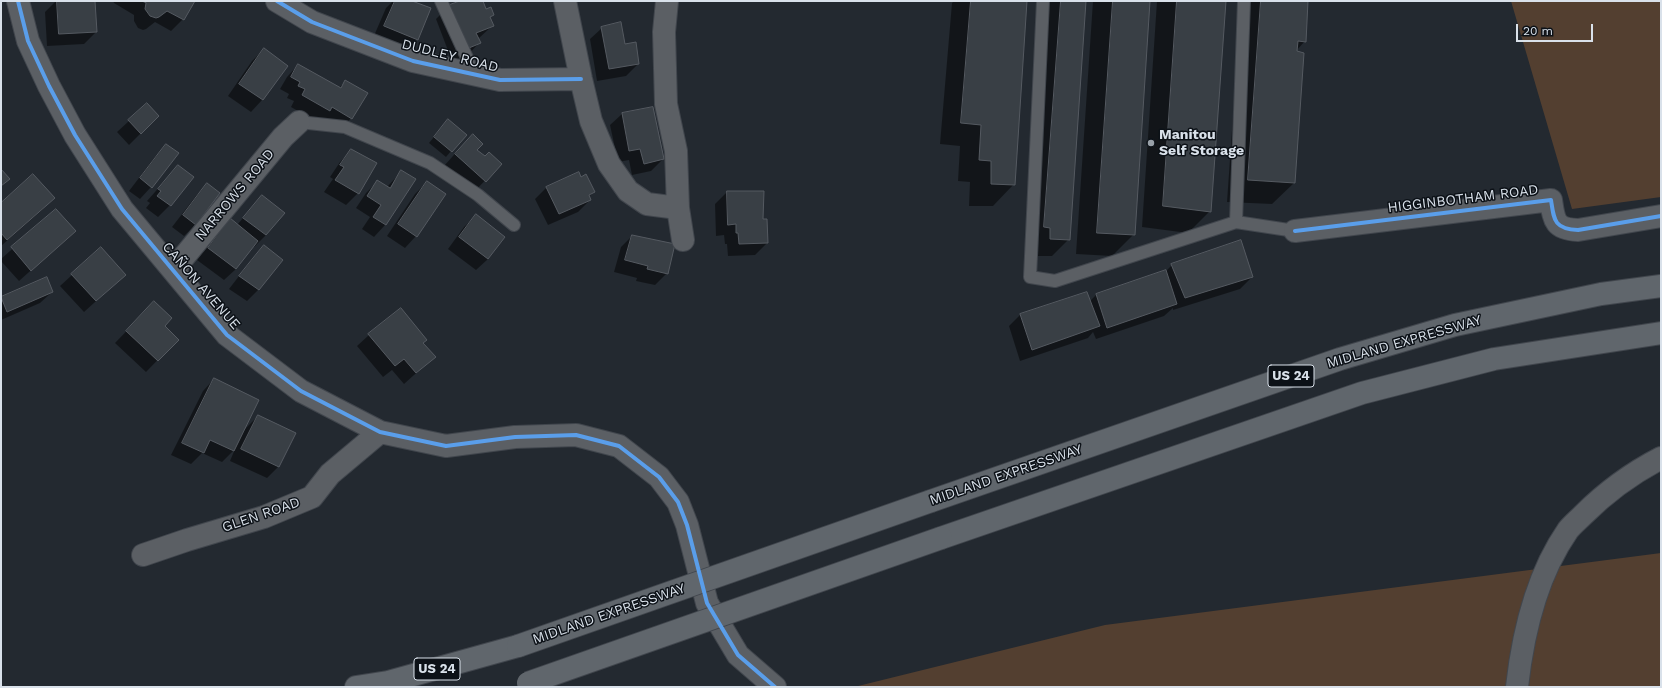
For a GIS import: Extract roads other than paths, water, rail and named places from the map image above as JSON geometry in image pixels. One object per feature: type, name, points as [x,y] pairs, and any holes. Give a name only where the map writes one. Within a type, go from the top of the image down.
[{"type":"highway","name":"MIDLAND EXPRESSWAY","points":[[356,687],[388,682],[518,646],[1340,359],[1455,325],[1601,294],[1661,286]]},
{"type":"highway","points":[[521,685],[1362,393],[1494,359],[1661,333]]},
{"type":"street","name":"CAÑON AVENUE","points":[[18,1],[28,41],[49,86],[75,135],[122,209],[227,335],[301,391],[380,432],[446,446],[515,437],[576,434],[619,446],[659,477],[678,502],[687,525],[707,603],[738,655],[775,687]]},
{"type":"street","name":"DUDLEY ROAD","points":[[277,1],[312,22],[413,61],[500,80],[581,79]]},
{"type":"street","points":[[565,1],[591,121],[609,164],[628,191],[647,204],[678,208]]},
{"type":"street","points":[[667,1],[664,32],[666,104],[676,151],[678,208],[683,240]]},
{"type":"street","name":"NARROWS ROAD","points":[[173,270],[283,137],[299,122]]},
{"type":"street","name":"HIGGINBOTHAM ROAD","points":[[1295,231],[1551,200],[1554,219],[1565,229],[1578,230],[1661,216]]},
{"type":"street","name":"GLEN ROAD","points":[[143,554],[264,517],[312,497],[330,474],[380,432]]},
{"type":"street","points":[[1517,687],[1520,660],[1530,611],[1546,568],[1569,529],[1601,497],[1644,467],[1661,458]]},
{"type":"lane","points":[[441,1],[468,60],[472,74]]},
{"type":"lane","points":[[1043,1],[1030,277],[1055,281],[1236,222],[1295,231]]},
{"type":"lane","points":[[1236,222],[1244,1]]},
{"type":"lane","points":[[299,122],[345,126],[430,163],[478,195],[514,225]]},
{"type":"place","name":"Manitou Self Storage","points":[[1151,143]]}]
